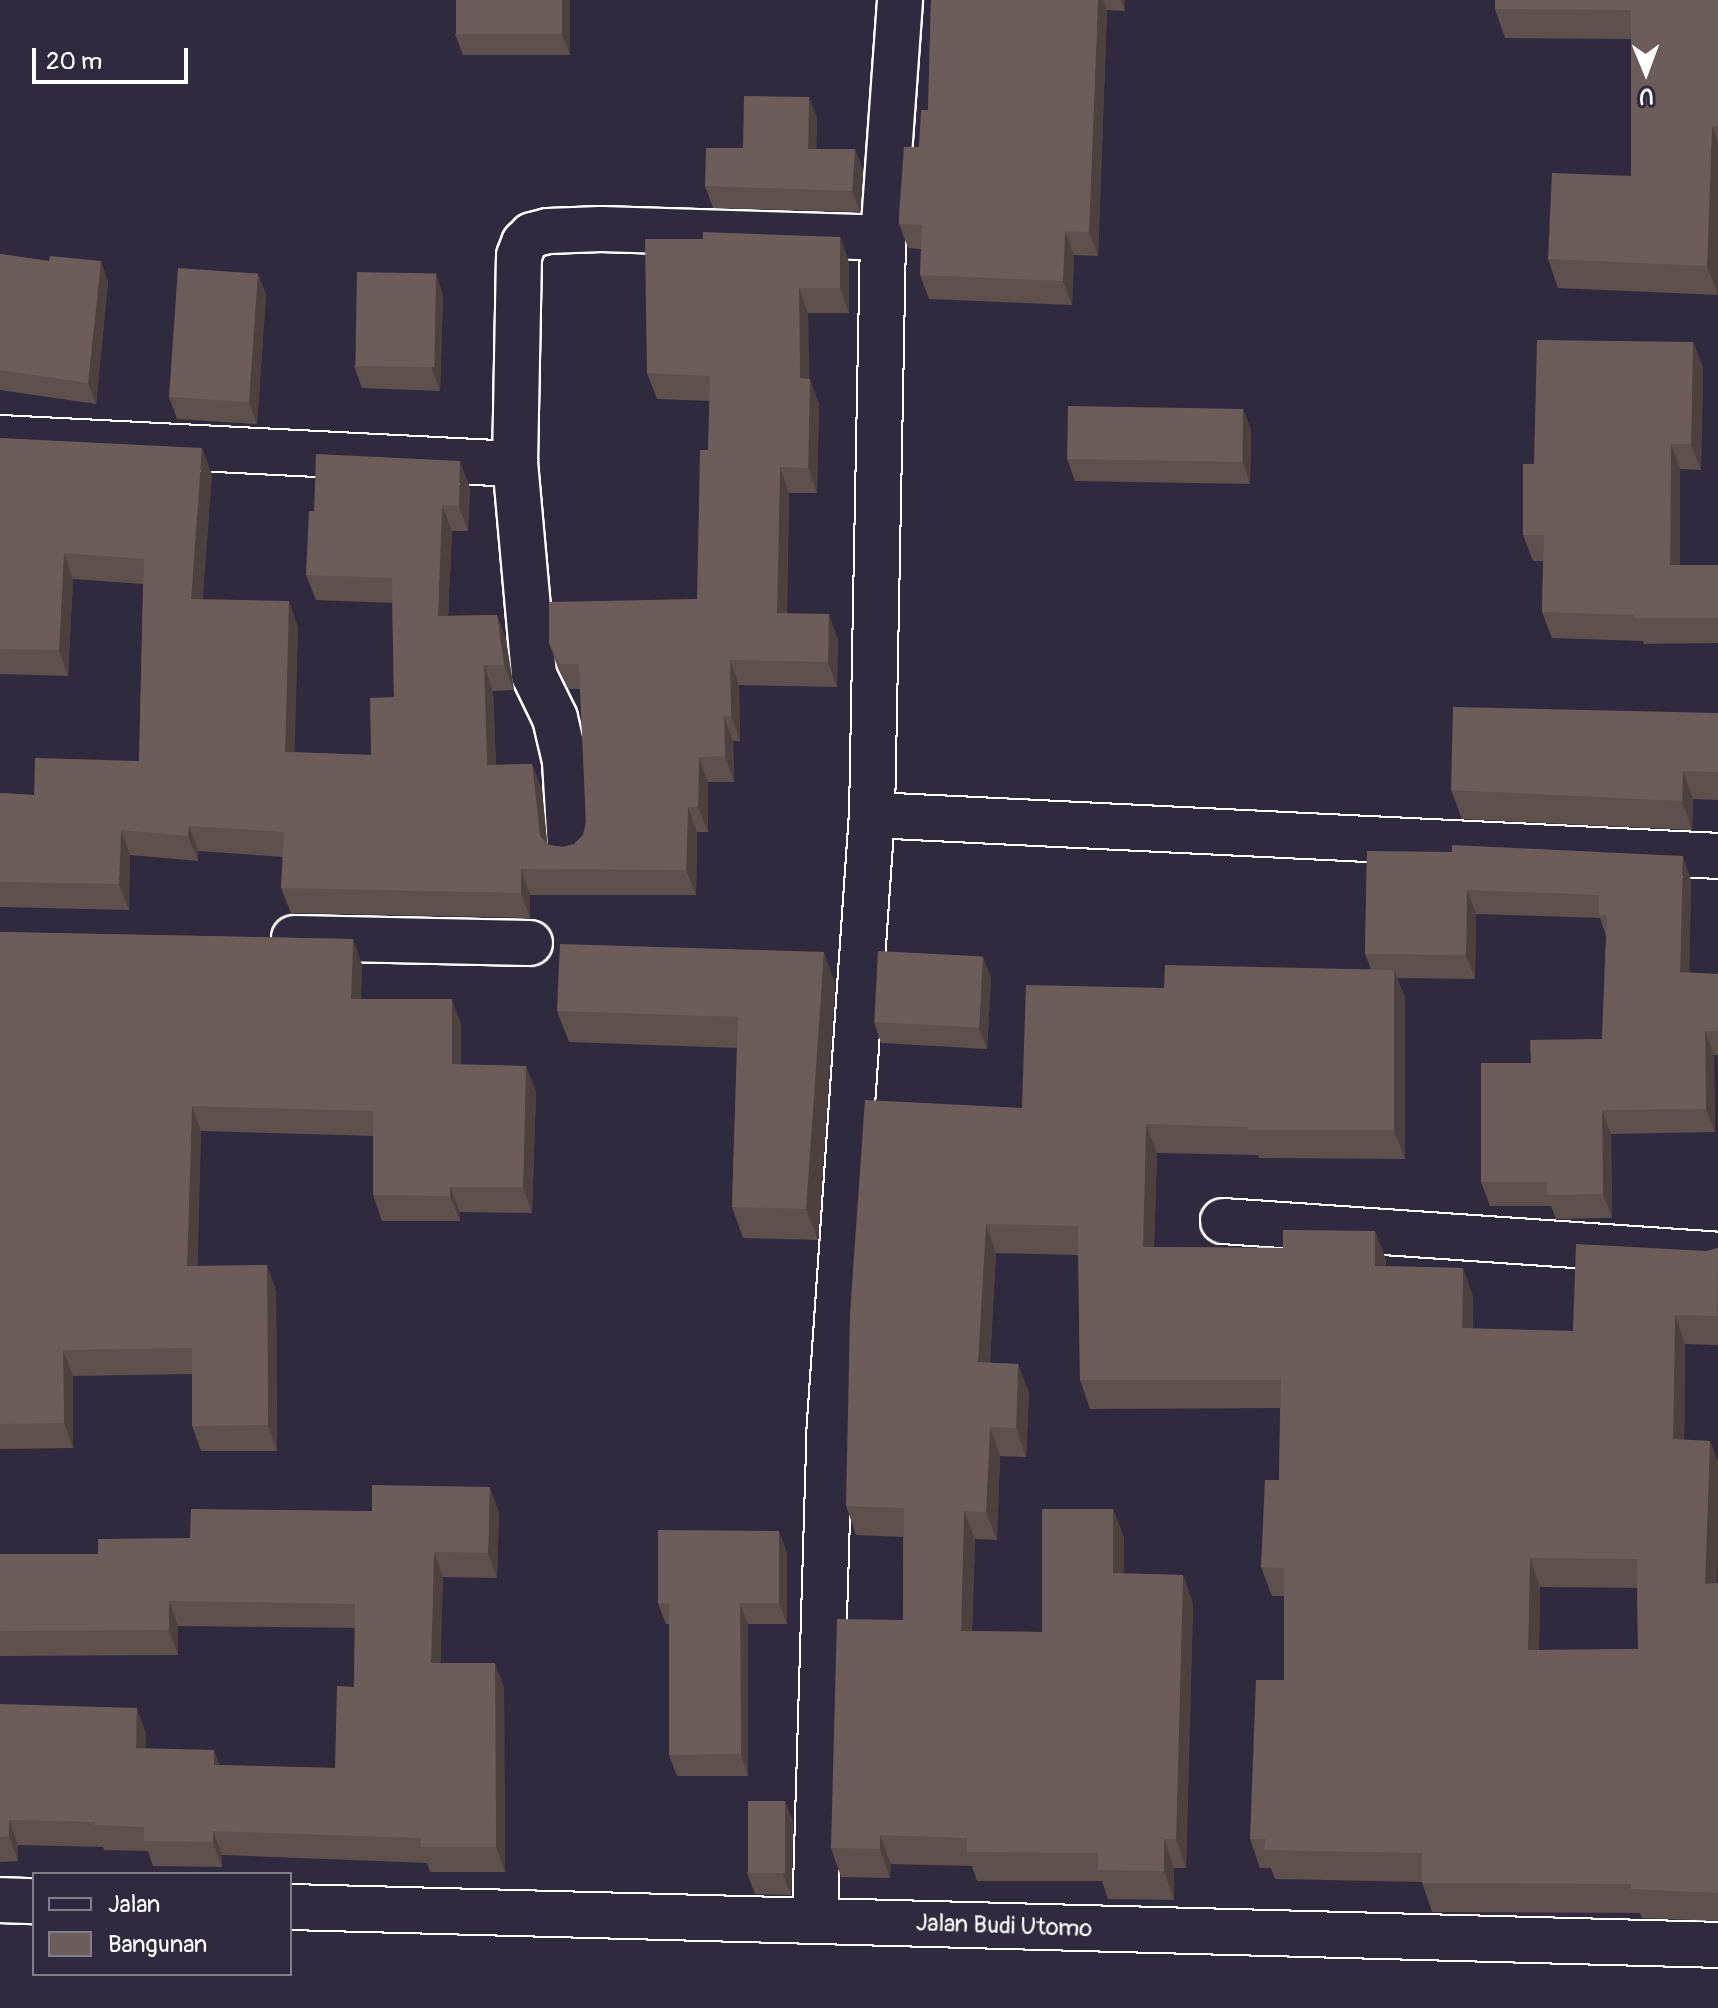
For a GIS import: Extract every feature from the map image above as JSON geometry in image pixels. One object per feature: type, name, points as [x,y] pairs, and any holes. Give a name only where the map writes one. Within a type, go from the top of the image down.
[{"type":"street","points":[[815,1921],[829,1437],[872,815],[883,238],[900,0]]},
{"type":"street","points":[[570,848],[565,761],[555,718],[534,675],[515,464],[519,256],[532,235],[601,229],[883,238]]},
{"type":"street","points":[[0,438],[515,464]]},
{"type":"street","points":[[872,815],[1718,856]]},
{"type":"street","points":[[250,937],[530,943]]},
{"type":"street","points":[[1223,1221],[1718,1255]]},
{"type":"street","points":[[0,1900],[32,1901]]},
{"type":"street","name":"Jalan Budi Utomo","points":[[292,1907],[1718,1945]]},
{"type":"building","points":[[456,0],[562,0],[562,34],[456,34]]},
{"type":"building","points":[[931,0],[1098,0],[1089,232],[1065,231],[1063,281],[920,275],[922,225],[899,224],[899,215],[904,147],[919,147],[921,110],[928,110]]},
{"type":"building","points":[[1495,0],[1718,0],[1718,126],[1712,126],[1707,266],[1548,259],[1552,173],[1631,176],[1631,10],[1495,9]]},
{"type":"building","points":[[744,96],[809,97],[808,149],[855,149],[852,191],[705,186],[706,148],[743,148]]},
{"type":"building","points":[[703,232],[840,237],[840,288],[799,288],[800,378],[810,379],[808,468],[780,467],[777,613],[829,614],[828,662],[730,660],[731,716],[724,716],[725,756],[699,757],[698,807],[688,807],[686,870],[521,869],[521,893],[281,888],[284,832],[189,826],[188,836],[121,830],[119,884],[0,882],[0,793],[34,795],[35,758],[139,761],[144,559],[64,553],[59,650],[0,649],[0,438],[202,448],[191,599],[289,601],[285,752],[371,755],[370,698],[394,697],[392,578],[306,575],[309,511],[314,511],[316,454],[460,461],[459,506],[442,505],[438,616],[497,615],[504,665],[484,665],[487,765],[532,764],[540,836],[549,845],[563,847],[574,844],[583,835],[586,822],[579,664],[560,664],[549,643],[549,602],[697,599],[700,450],[708,450],[710,376],[647,373],[645,239],[703,239]]},
{"type":"building","points":[[0,254],[49,261],[50,256],[101,261],[88,383],[0,370]]},
{"type":"building","points":[[178,268],[258,274],[249,402],[169,397]]},
{"type":"building","points":[[357,272],[436,273],[434,367],[355,366]]},
{"type":"building","points":[[1537,340],[1693,342],[1691,444],[1671,444],[1670,565],[1718,565],[1718,618],[1634,618],[1634,615],[1542,612],[1544,535],[1523,535],[1523,464],[1534,464]]},
{"type":"building","points":[[1068,406],[1243,409],[1242,462],[1067,459]]},
{"type":"building","points":[[1453,707],[1718,713],[1718,772],[1683,771],[1682,801],[1451,790]]},
{"type":"building","points":[[1452,845],[1683,856],[1680,972],[1718,974],[1718,1031],[1705,1031],[1706,1109],[1602,1110],[1603,1194],[1547,1195],[1547,1182],[1481,1182],[1481,1063],[1531,1063],[1530,1040],[1602,1039],[1607,915],[1599,915],[1599,895],[1467,890],[1466,955],[1365,954],[1367,851],[1452,852]]},
{"type":"building","points":[[0,932],[353,939],[351,999],[452,999],[452,1064],[526,1066],[523,1187],[450,1187],[450,1196],[373,1195],[373,1111],[192,1106],[187,1266],[267,1265],[268,1425],[192,1426],[192,1348],[63,1350],[64,1423],[0,1424]]},
{"type":"building","points":[[560,944],[824,952],[806,1209],[732,1207],[738,1017],[557,1011]]},
{"type":"building","points":[[878,951],[983,956],[979,1027],[874,1022]]},
{"type":"building","points":[[1165,965],[1394,970],[1394,1130],[1248,1130],[1248,1127],[1146,1124],[1143,1247],[1283,1248],[1283,1230],[1375,1231],[1375,1266],[1463,1268],[1462,1328],[1573,1331],[1576,1244],[1706,1251],[1718,1248],[1717,1316],[1675,1315],[1673,1439],[1710,1441],[1705,1584],[1718,1583],[1718,1893],[1631,1889],[1631,1884],[1422,1883],[1422,1853],[1264,1850],[1265,1839],[1250,1839],[1256,1680],[1284,1680],[1284,1568],[1261,1567],[1265,1480],[1279,1480],[1281,1380],[1080,1380],[1078,1226],[986,1224],[978,1362],[1018,1364],[1016,1428],[990,1427],[986,1512],[964,1511],[961,1631],[1042,1632],[1042,1509],[1113,1509],[1113,1573],[1183,1575],[1176,1839],[1164,1839],[1164,1871],[1098,1870],[1098,1853],[967,1852],[967,1838],[880,1835],[880,1849],[831,1848],[837,1619],[903,1620],[904,1508],[846,1506],[850,1314],[865,1100],[1022,1108],[1026,985],[1164,988]],"holes":[[[1530,1558],[1637,1559],[1638,1649],[1528,1650]]]},
{"type":"building","points":[[372,1485],[490,1487],[488,1553],[434,1552],[431,1663],[495,1663],[496,1847],[421,1847],[421,1838],[213,1831],[213,1842],[144,1841],[144,1827],[95,1825],[95,1822],[9,1820],[9,1836],[0,1837],[0,1704],[137,1708],[136,1748],[214,1750],[214,1765],[335,1768],[337,1686],[354,1687],[355,1604],[169,1601],[169,1630],[0,1631],[0,1554],[98,1554],[98,1539],[190,1538],[191,1509],[372,1511]]},
{"type":"building","points":[[658,1530],[779,1531],[779,1603],[740,1603],[741,1754],[669,1755],[669,1603],[658,1603]]},
{"type":"building","points":[[748,1801],[785,1801],[785,1873],[748,1873]]}]
